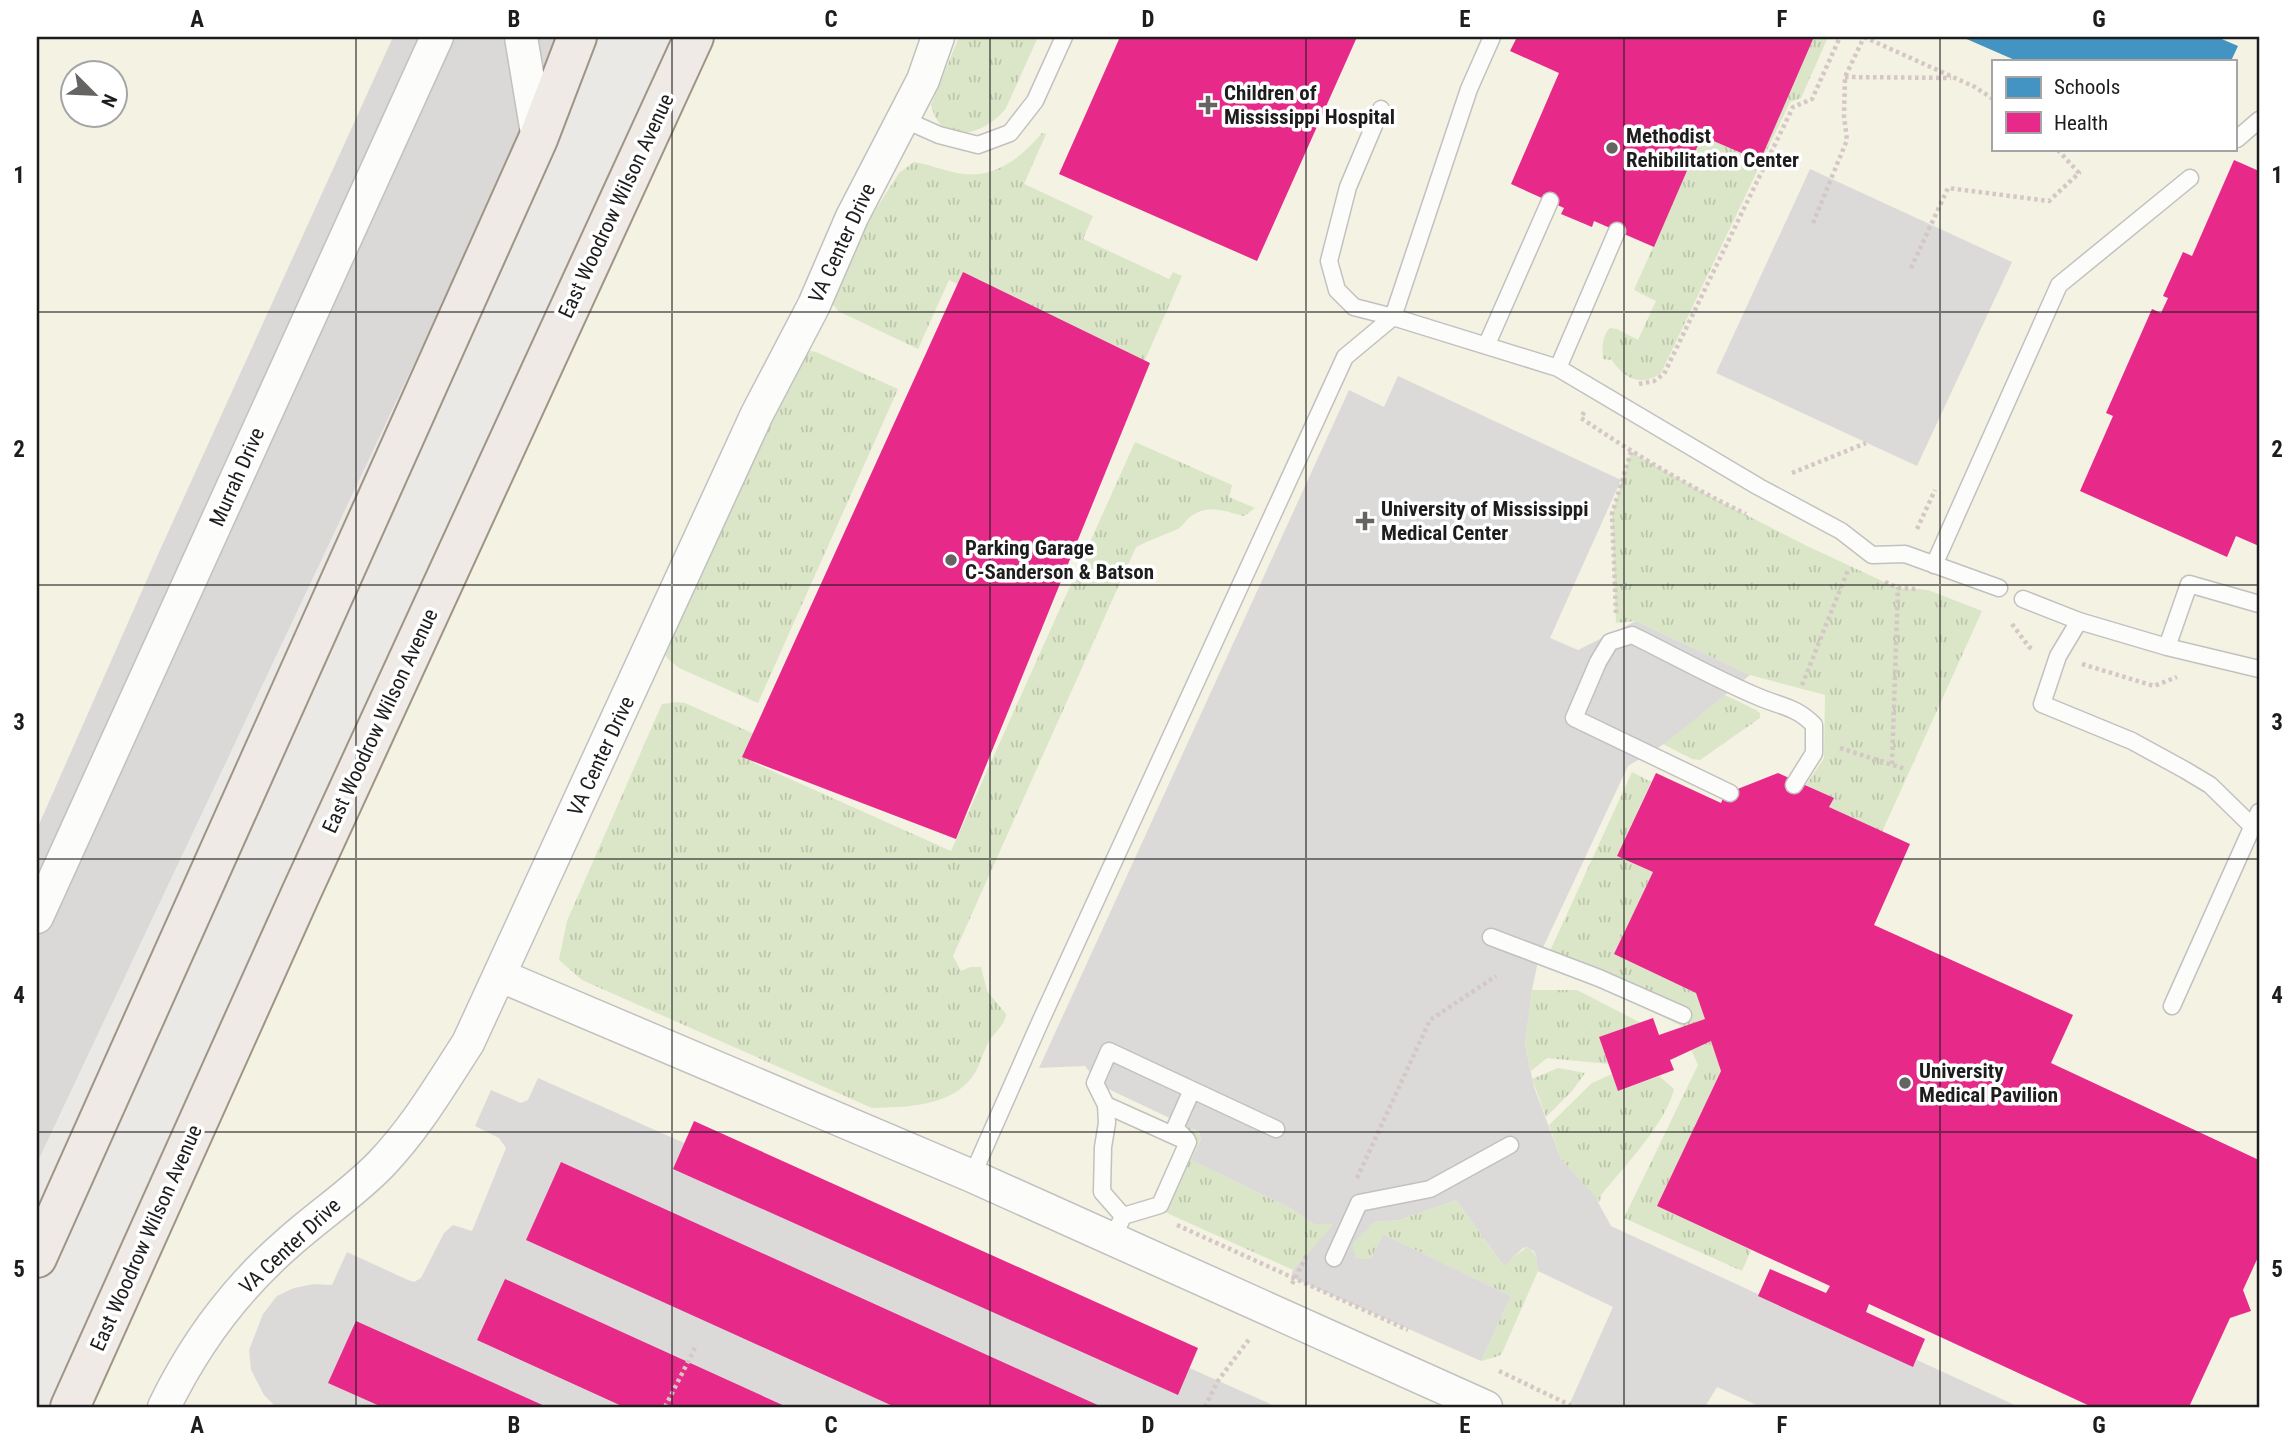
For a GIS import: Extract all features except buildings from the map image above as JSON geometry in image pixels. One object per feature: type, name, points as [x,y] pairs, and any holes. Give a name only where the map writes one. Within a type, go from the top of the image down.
[{"type":"main road","points":[[37,1258],[538,139],[577,37]]},
{"type":"main road","name":"East Woodrow Wilson Avenue","points":[[70,1407],[307,881],[694,37]]},
{"type":"street","name":"Murrah Drive","points":[[37,917],[437,37]]},
{"type":"street","points":[[521,37],[538,139]]},
{"type":"street","name":"VA Center Drive","points":[[164,1407],[203,1336],[242,1287],[286,1244],[379,1166],[413,1128],[468,1044],[757,414],[814,305],[852,217],[923,80],[938,37]]},
{"type":"street","points":[[501,976],[972,1177],[1117,1228],[1486,1407]]},
{"type":"lane","points":[[903,119],[939,135],[978,145],[1010,133],[1035,101],[1064,37]]},
{"type":"lane","points":[[972,1177],[1046,1007],[1345,357],[1393,317],[1469,89],[1492,37]]},
{"type":"lane","points":[[1381,109],[1348,187],[1329,261],[1337,290],[1354,307],[1487,344],[1558,368],[1759,487],[1841,531],[1872,555],[1905,554],[1999,588]]},
{"type":"lane","points":[[2237,139],[2259,120]]},
{"type":"lane","points":[[1934,565],[2059,285],[2190,178]]},
{"type":"lane","points":[[1487,344],[1550,201]]},
{"type":"lane","points":[[1558,368],[1617,231]]},
{"type":"lane","points":[[2167,647],[2189,583],[2259,604]]},
{"type":"lane","points":[[2023,599],[2079,621],[2167,647],[2259,669]]},
{"type":"lane","points":[[2079,621],[2058,656],[2042,704],[2132,741],[2210,785],[2256,820],[2172,1006]]},
{"type":"lane","points":[[1730,793],[1574,718],[1598,662],[1610,642],[1632,635],[1762,699],[1803,714],[1814,725],[1814,753],[1794,785]]},
{"type":"lane","points":[[1491,937],[1599,978],[1683,1015]]},
{"type":"lane","points":[[1188,1142],[1160,1205],[1117,1228],[1102,1192],[1106,1105],[1095,1083],[1109,1051],[1276,1129]]},
{"type":"lane","points":[[1188,1142],[1175,1128],[1192,1090]]},
{"type":"lane","points":[[1106,1105],[1188,1142]]},
{"type":"lane","points":[[1334,1258],[1359,1203],[1430,1189],[1510,1145]]},
{"type":"path","points":[[1581,418],[1612,367],[1629,380],[1641,384],[1654,381],[1664,374],[1793,107],[1812,99],[1840,37]]},
{"type":"path","points":[[1813,223],[1847,140],[1844,116],[1845,77],[1864,37],[1975,86],[1992,98]]},
{"type":"path","points":[[1845,77],[1956,78]]},
{"type":"path","points":[[1912,268],[1948,188],[2049,201],[2079,173],[2058,150]]},
{"type":"path","points":[[1610,642],[1616,623],[1612,514],[1631,452]]},
{"type":"path","points":[[1892,764],[1898,588],[1905,554]]},
{"type":"path","points":[[1792,708],[1850,566]]},
{"type":"path","points":[[1814,741],[1905,769]]},
{"type":"path","points":[[1160,1205],[1166,1220],[1410,1331]]},
{"type":"path","points":[[665,1407],[695,1348]]},
{"type":"path","points":[[1497,1371],[1574,1407]]},
{"type":"shaded area","points":[[37,37],[568,37],[37,1163]]},
{"type":"shaded area","points":[[37,37],[393,37],[160,550],[37,829]]},
{"type":"shaded area","name":"University of Mississippi Medical Center","points":[[691,37],[2259,37],[2259,1407],[70,1407]]},
{"type":"shaded area","points":[[1810,169],[2012,262],[1917,466],[1716,373]]},
{"type":"shaded area","points":[[1398,376],[1621,480],[1550,638],[1578,650],[1636,621],[1750,675],[1664,744],[1628,766],[1539,956],[1525,1044],[1534,1087],[1561,1159],[1594,1195],[1611,1226],[1913,1366],[1917,1360],[2019,1407],[1761,1407],[1717,1387],[1705,1407],[1580,1407],[1570,1403],[1613,1307],[1538,1271],[1534,1251],[1527,1247],[1504,1266],[1456,1200],[1400,1220],[1375,1222],[1352,1244],[1356,1259],[1371,1259],[1383,1234],[1511,1296],[1481,1361],[1291,1277],[1293,1270],[1334,1224],[1314,1224],[1290,1208],[1191,1160],[1201,1139],[1199,1132],[1100,1085],[1085,1066],[1039,1068],[1349,390],[1384,407]]},
{"type":"shaded area","points":[[538,1078],[1277,1407],[276,1407],[264,1395],[251,1370],[249,1350],[263,1314],[277,1296],[294,1288],[314,1284],[332,1285],[347,1252],[408,1280],[414,1282],[421,1278],[444,1233],[453,1225],[472,1231],[506,1148],[499,1138],[475,1126],[491,1090],[521,1103],[528,1100]]},
{"type":"green space","points":[[959,37],[1038,37],[1006,108],[987,125],[964,133],[944,127],[936,119],[931,105]]},
{"type":"green space","points":[[1814,37],[1828,37],[1801,98],[1790,102],[1661,373],[1647,380],[1628,376],[1612,360],[1603,359],[1604,338],[1610,328],[1638,340],[1656,301],[1634,290],[1702,136],[1760,160]]},
{"type":"green space","points":[[1042,133],[1046,134],[1024,184],[1093,216],[1083,239],[1169,279],[1173,272],[1182,276],[1141,369],[949,280],[918,349],[838,311],[831,301],[829,283],[899,173],[914,162],[957,173],[994,170],[1015,159]]},
{"type":"green space","points":[[810,351],[898,389],[758,703],[679,668],[667,658],[663,650],[802,354]]},
{"type":"green space","points":[[1135,442],[1232,485],[1229,497],[1255,508],[1244,516],[1216,509],[1203,510],[1190,517],[1178,529],[1136,547],[953,956],[961,971],[970,967],[981,967],[987,991],[1006,1014],[1002,1025],[989,1041],[973,1076],[963,1086],[952,1094],[927,1103],[872,1108],[582,980],[559,960],[567,921],[662,704],[685,703],[763,738],[754,763],[951,851]]},
{"type":"green space","points":[[1631,452],[1715,499],[1897,588],[1928,590],[1982,611],[1882,832],[1829,807],[1833,798],[1806,785],[1824,758],[1825,695],[1750,675],[1636,621],[1616,623],[1612,514]]},
{"type":"green space","points":[[1725,695],[1756,710],[1760,713],[1760,718],[1700,760],[1692,759],[1663,744]]},
{"type":"green space","points":[[1632,772],[1651,782],[1617,856],[1653,872],[1614,954],[1696,993],[1705,1019],[1684,1027],[1545,962]]},
{"type":"green space","points":[[1532,990],[1577,990],[1641,1023],[1599,1037],[1609,1064],[1547,1058],[1531,1071],[1525,1044]]},
{"type":"green space","points":[[1711,1041],[1721,1071],[1657,1206],[1751,1250],[1742,1271],[1624,1218],[1698,1065],[1691,1049]]},
{"type":"green space","points":[[1558,1068],[1585,1073],[1572,1091],[1546,1117],[1532,1079]]},
{"type":"green space","points":[[1612,1074],[1619,1091],[1659,1076],[1674,1089],[1670,1102],[1653,1130],[1601,1195],[1600,1201],[1593,1205],[1580,1180],[1561,1159],[1549,1125],[1592,1083]]},
{"type":"green space","points":[[1187,1125],[1201,1138],[1191,1160],[1290,1208],[1314,1224],[1335,1224],[1293,1270],[1156,1208],[1156,1193]]},
{"type":"green space","points":[[1456,1200],[1503,1265],[1527,1247],[1535,1254],[1537,1264],[1538,1271],[1502,1353],[1481,1361],[1511,1296],[1383,1234],[1371,1259],[1356,1259],[1351,1244],[1375,1222],[1400,1220]]},
{"type":"place","name":"Children of Mississippi Hospital","points":[[1208,105]]},
{"type":"place","name":"Methodist Rehibilitation Center","points":[[1612,148]]},
{"type":"place","name":"University of Mississippi Medical Center","points":[[1365,521]]},
{"type":"place","name":"Parking Garage C-Sanderson & Batson","points":[[951,560]]},
{"type":"place","name":"University Medical Pavilion","points":[[1905,1083]]}]
